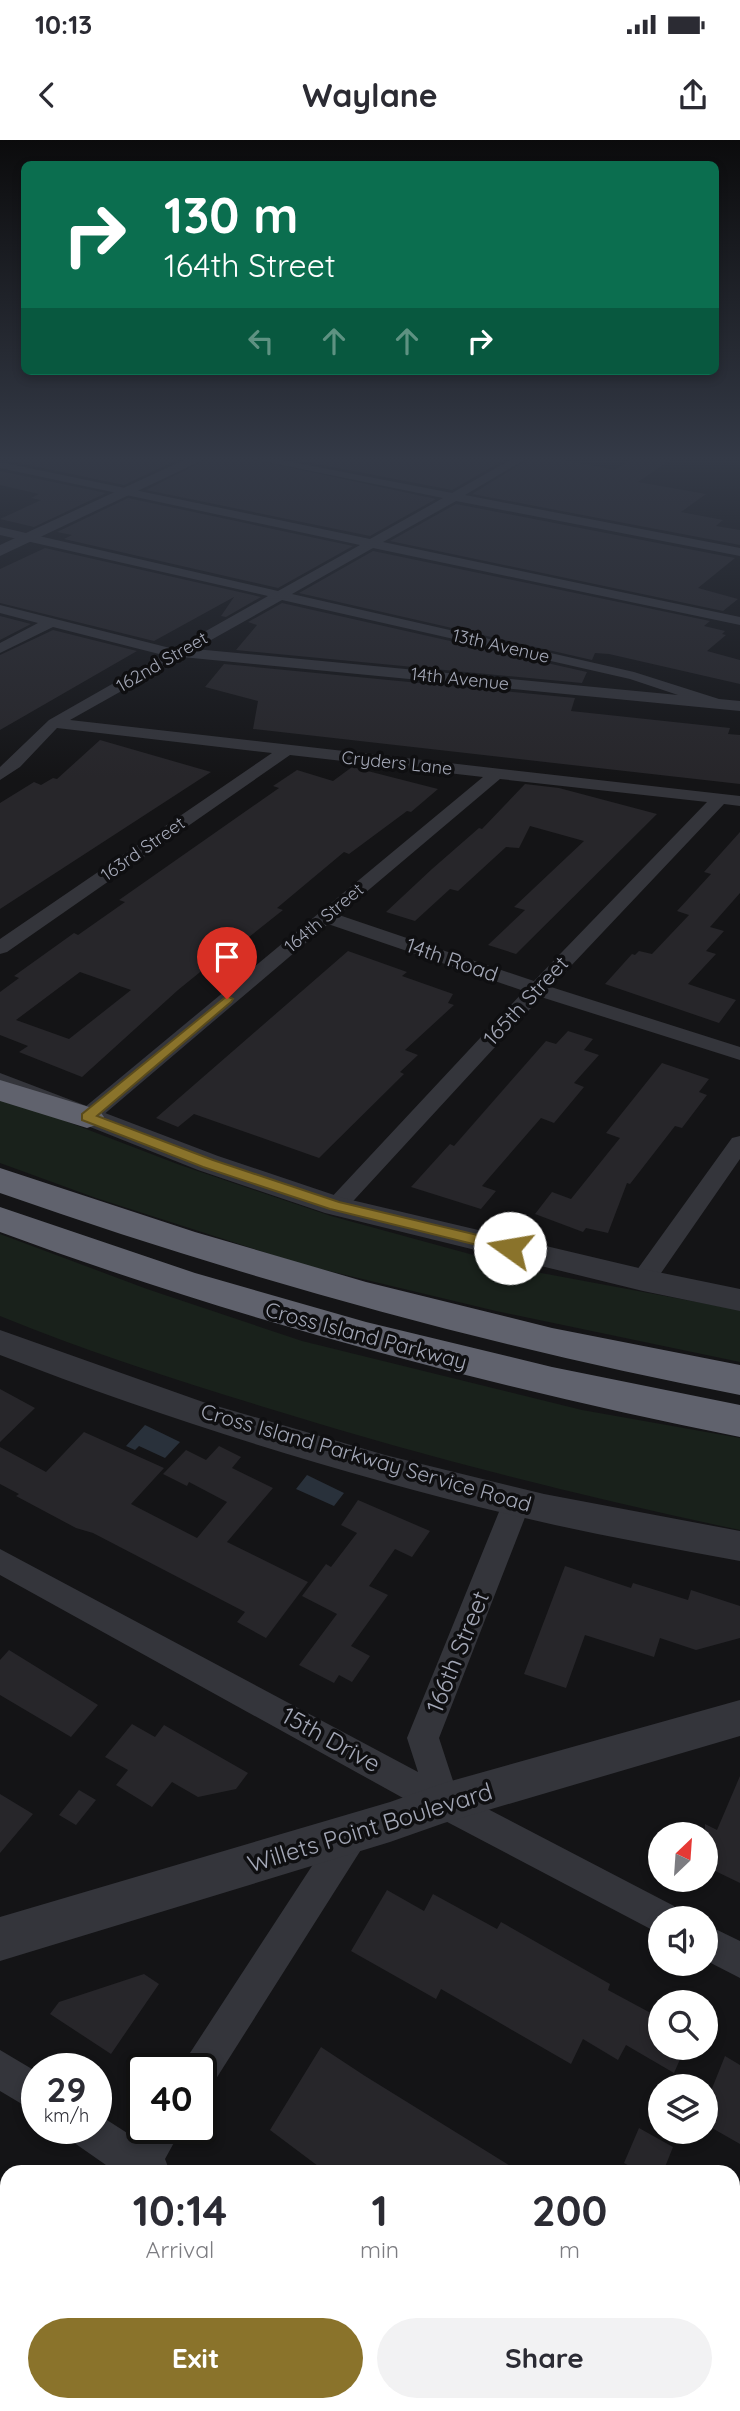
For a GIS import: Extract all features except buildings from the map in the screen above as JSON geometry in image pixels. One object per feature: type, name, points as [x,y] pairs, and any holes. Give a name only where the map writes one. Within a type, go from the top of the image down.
[{"type":"highway","points":[[0,1090],[87,1117]]},
{"type":"highway","name":"Cross Island Parkway","points":[[0,1180],[174,1240],[341,1290],[533,1338],[740,1380]]},
{"type":"highway","name":"Cross Island Parkway","points":[[0,1219],[194,1287],[351,1334],[561,1385],[740,1421]]},
{"type":"street","name":"13th Avenue","points":[[152,566],[634,676],[713,702]]},
{"type":"street","name":"162nd Street","points":[[0,775],[12,768],[54,723],[331,566]]},
{"type":"street","points":[[480,566],[740,621]]},
{"type":"street","name":"14th Avenue","points":[[0,609],[178,653],[740,706]]},
{"type":"street","points":[[0,649],[51,622]]},
{"type":"street","name":"Cryders Lane","points":[[54,723],[730,800]]},
{"type":"street","name":"163rd Street","points":[[0,948],[286,750]]},
{"type":"street","points":[[0,752],[24,753]]},
{"type":"street","name":"164th Street","points":[[87,1117],[496,774]]},
{"type":"street","name":"165th Street","points":[[336,1206],[537,989],[730,800]]},
{"type":"street","name":"14th Road","points":[[324,917],[740,1054]]},
{"type":"street","points":[[0,1082],[208,1163],[336,1206],[643,1280],[740,1300]]},
{"type":"street","points":[[643,1280],[740,1143]]},
{"type":"street","name":"Cross Island Parkway Service Road","points":[[0,1342],[69,1369],[275,1437],[517,1502],[740,1546]]},
{"type":"street","name":"166th Street","points":[[444,1803],[424,1738],[517,1502]]},
{"type":"street","name":"15th Drive","points":[[0,1561],[444,1803],[648,1911]]},
{"type":"street","name":"Willets Point Boulevard","points":[[0,1939],[352,1834],[444,1803],[740,1718]]},
{"type":"street","points":[[211,2053],[352,1834]]},
{"type":"street","points":[[718,1948],[740,1960]]},
{"type":"street","points":[[0,2069],[21,2083]]},
{"type":"street","points":[[108,2144],[137,2165]]},
{"type":"street","points":[[144,2165],[155,2144]]},
{"type":"shaded area","points":[[0,1096],[180,1165],[331,1216],[536,1272],[740,1310],[740,1362],[496,1311],[304,1265],[96,1198],[0,1163]]},
{"type":"shaded area","points":[[0,1234],[147,1289],[302,1341],[582,1410],[740,1438],[740,1530],[507,1476],[392,1445],[137,1366],[0,1316]]},
{"type":"shaded area","points":[[145,1425],[180,1442],[165,1458],[139,1446],[135,1450],[126,1446]]},
{"type":"shaded area","points":[[307,1475],[344,1493],[334,1506],[296,1489]]},
{"type":"route","points":[[227,999],[87,1117],[208,1163],[336,1206],[510,1248]]}]
